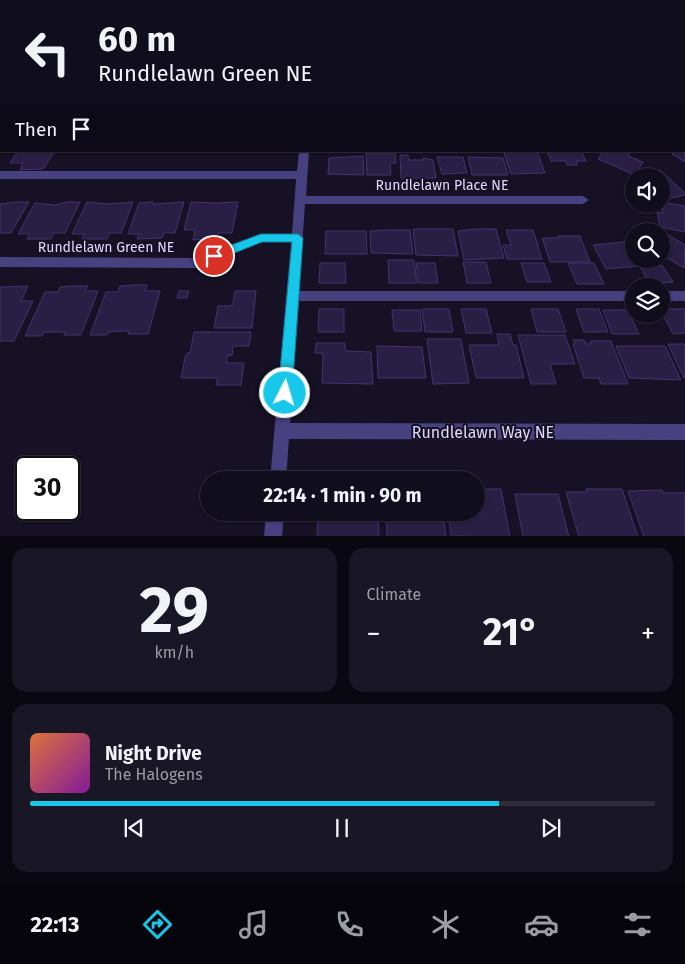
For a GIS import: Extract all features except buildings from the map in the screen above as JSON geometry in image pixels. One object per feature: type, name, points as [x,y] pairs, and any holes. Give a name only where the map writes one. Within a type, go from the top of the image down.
[{"type":"street","points":[[279,471],[304,152]]},
{"type":"street","points":[[0,175],[303,175]]},
{"type":"street","name":"Rundlelawn Place NE","points":[[301,200],[583,200]]},
{"type":"street","name":"Rundlelawn Green NE","points":[[0,262],[198,263],[261,238],[298,238]]},
{"type":"street","points":[[293,296],[625,296]]},
{"type":"street","points":[[670,296],[685,296]]},
{"type":"street","name":"Rundlelawn Way NE","points":[[282,431],[685,432]]},
{"type":"street","points":[[273,536],[274,521]]},
{"type":"path","points":[[662,0],[685,0]]},
{"type":"route","points":[[214,256],[261,238],[298,238],[285,393]]}]
